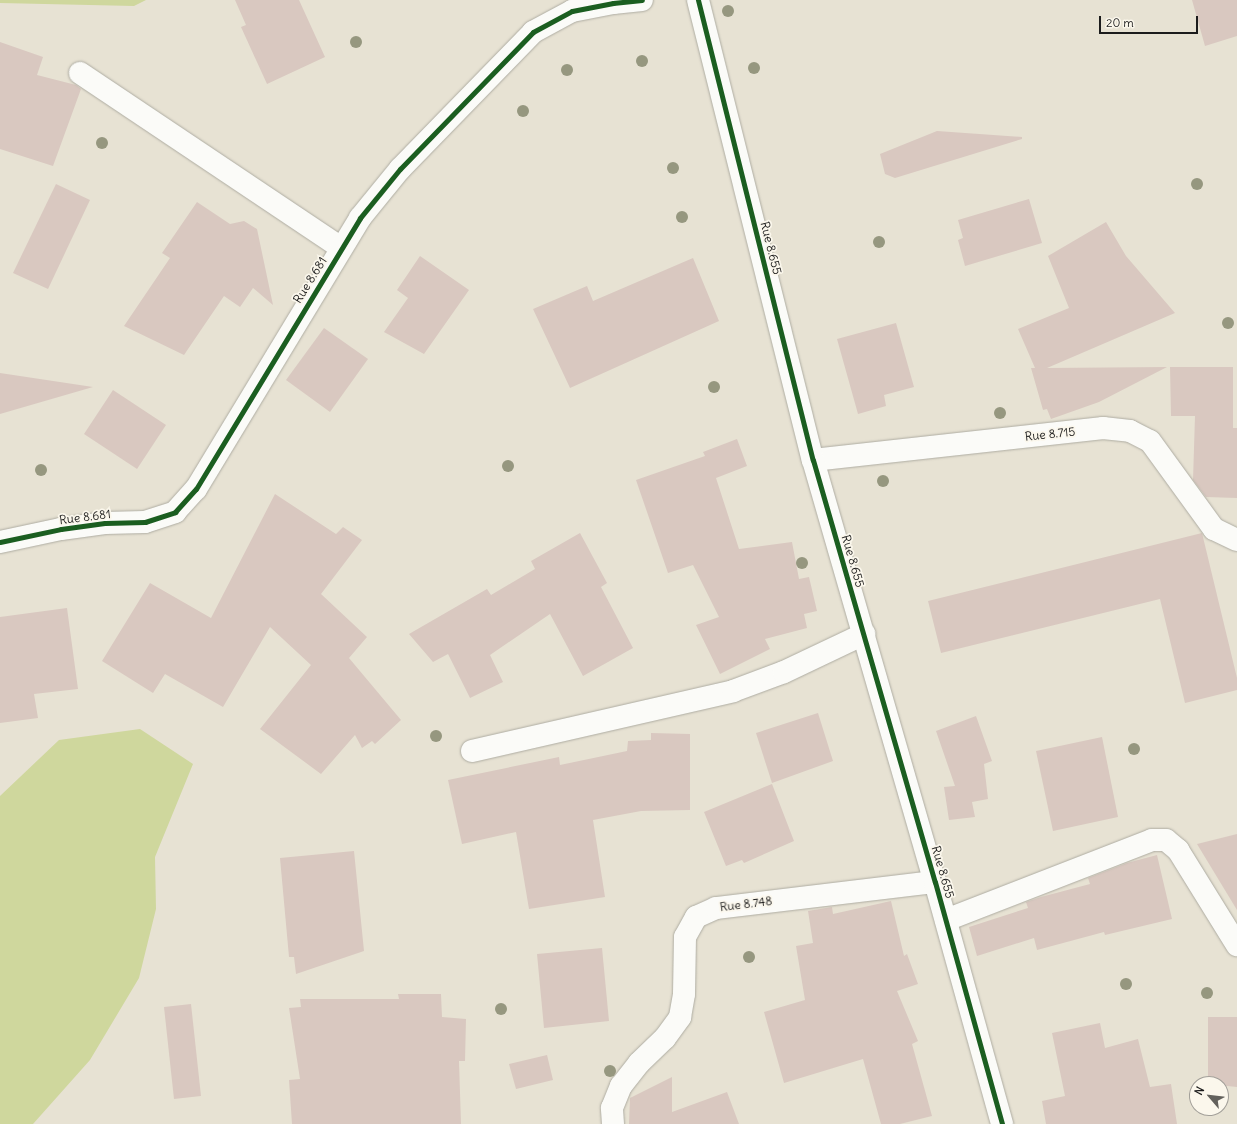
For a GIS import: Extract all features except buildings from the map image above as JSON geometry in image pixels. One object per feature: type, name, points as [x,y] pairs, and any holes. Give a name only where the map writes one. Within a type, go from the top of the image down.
[{"type":"street","name":"Rue 8.681","points":[[0,542],[76,527],[105,523],[146,522],[175,512],[196,489],[360,218],[400,169],[533,32],[572,12],[613,3],[642,0]]},
{"type":"street","name":"Rue 8.655","points":[[698,0],[813,460],[946,920],[1002,1124]]},
{"type":"street","points":[[80,73],[341,248]]},
{"type":"street","name":"Rue 8.715","points":[[813,460],[1103,428],[1130,431],[1150,441],[1214,529],[1237,540]]},
{"type":"street","points":[[472,752],[733,691],[784,672],[864,634]]},
{"type":"street","points":[[946,920],[1152,840],[1166,840],[1178,850],[1237,945]]},
{"type":"street","name":"Rue 8.748","points":[[613,1124],[612,1108],[621,1086],[638,1063],[665,1038],[680,1018],[684,994],[685,936],[696,917],[716,908],[935,882]]},
{"type":"green space","points":[[0,0],[146,0],[134,6],[0,3]]},
{"type":"green space","points":[[140,729],[193,764],[155,857],[156,909],[139,978],[90,1060],[33,1124],[0,1124],[0,796],[59,740]]},
{"type":"cycle path","points":[[0,542],[61,529],[105,523],[145,522],[175,512],[196,489],[360,218],[400,169],[533,32],[572,11],[613,3],[642,0]]},
{"type":"cycle path","points":[[698,0],[813,460],[935,882],[1002,1124]]}]
